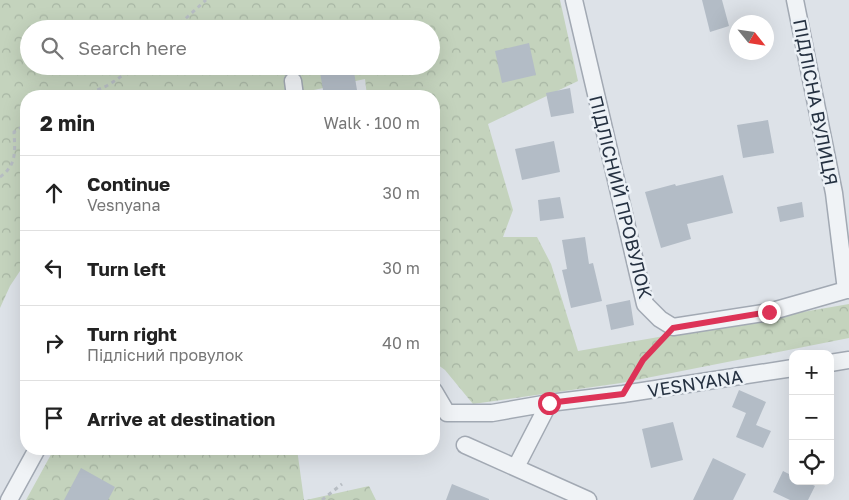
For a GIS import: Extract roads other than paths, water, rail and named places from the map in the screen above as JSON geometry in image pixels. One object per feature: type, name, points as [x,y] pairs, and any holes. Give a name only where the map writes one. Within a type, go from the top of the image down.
[{"type":"street","name":"ПІДЛІСНИЙ ПРОВУЛОК","points":[[574,0],[645,304],[660,319],[673,328],[769,312],[848,290]]},
{"type":"street","name":"ПІДЛІСНА ВУЛИЦЯ","points":[[795,0],[834,193],[848,290]]},
{"type":"street","points":[[834,362],[849,360]]},
{"type":"street","name":"VESNYANA","points":[[440,401],[447,413],[492,412],[789,369]]},
{"type":"street","points":[[516,467],[549,403]]},
{"type":"street","points":[[465,445],[588,500]]},
{"type":"street","points":[[9,500],[34,455]]}]
